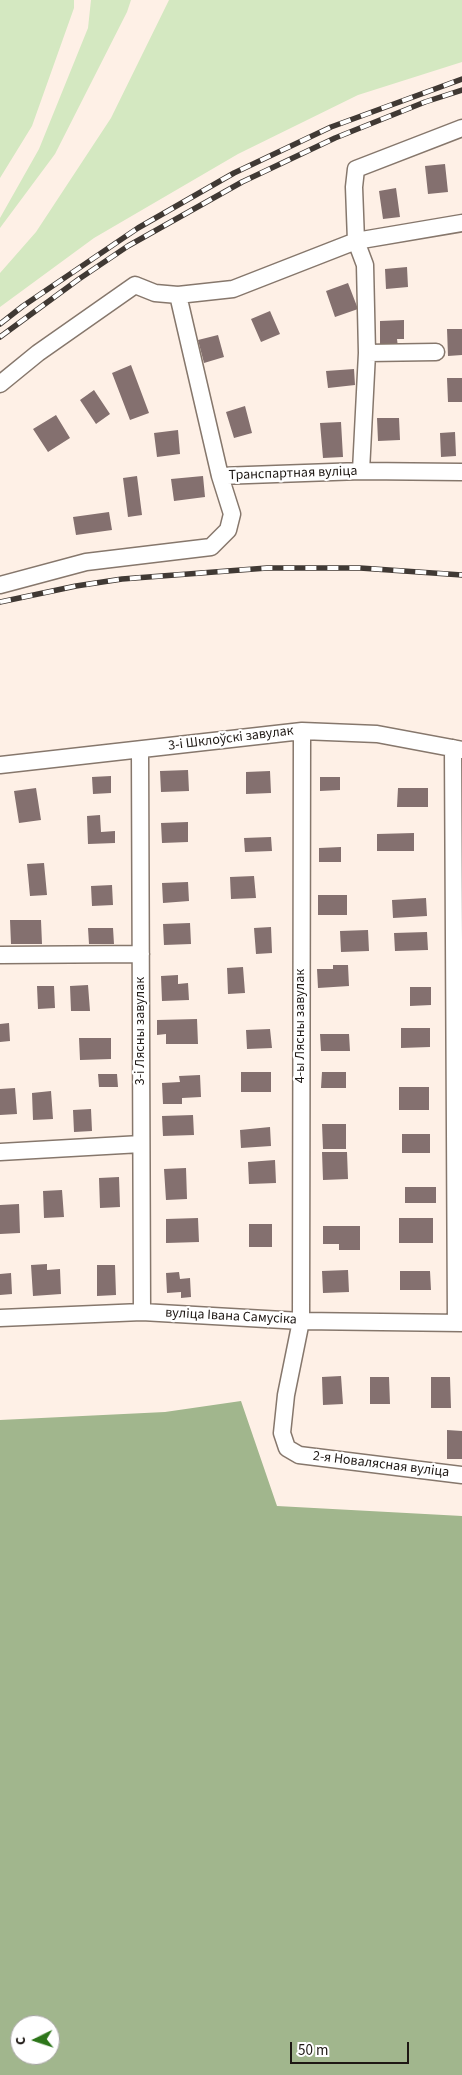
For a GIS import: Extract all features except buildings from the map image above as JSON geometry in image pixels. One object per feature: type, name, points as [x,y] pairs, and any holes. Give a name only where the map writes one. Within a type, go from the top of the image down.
[{"type":"street","points":[[361,471],[367,353],[365,265],[356,241],[354,187],[356,169],[462,128]]},
{"type":"street","points":[[0,384],[38,353],[135,285],[154,293],[178,295],[233,289],[356,241],[462,223]]},
{"type":"street","name":"Транспартная вуліца","points":[[178,295],[220,476],[361,471],[462,472]]},
{"type":"street","points":[[367,353],[436,352]]},
{"type":"street","points":[[0,585],[86,562],[211,547],[228,530],[232,514],[220,476]]},
{"type":"street","name":"3-і Шклоўскі завулак","points":[[0,765],[302,731],[377,734],[458,749]]},
{"type":"street","name":"4-ы Лясны завулак","points":[[299,1455],[287,1448],[282,1433],[286,1395],[301,1321],[302,731]]},
{"type":"street","points":[[458,749],[459,1323]]},
{"type":"street","name":"3-і Лясны завулак","points":[[140,750],[142,1312]]},
{"type":"street","points":[[0,955],[141,954]]},
{"type":"street","points":[[0,1152],[142,1144]]},
{"type":"street","name":"вуліца Івана Самусіка","points":[[0,1318],[142,1312],[301,1321],[459,1323]]},
{"type":"street","name":"2-я Новалясная вуліца","points":[[299,1455],[462,1475]]},
{"type":"green space","points":[[0,0],[74,0],[74,8],[32,126],[0,178]]},
{"type":"green space","points":[[91,0],[131,0],[127,12],[55,154],[0,228],[0,218],[39,149],[88,28]]},
{"type":"green space","points":[[169,0],[462,0],[462,62],[358,95],[238,154],[94,238],[0,307],[0,273],[36,232],[111,118]]},
{"type":"green space","points":[[241,1401],[277,1506],[462,1516],[462,2075],[0,2075],[0,1420],[165,1412]]},
{"type":"railway","points":[[0,324],[23,306],[138,228],[234,173],[331,127],[462,79]]},
{"type":"railway","points":[[0,337],[128,246],[242,182],[335,138],[425,102],[462,90]]},
{"type":"railway","points":[[0,602],[76,586],[122,579],[267,568],[360,568],[462,575]]}]
